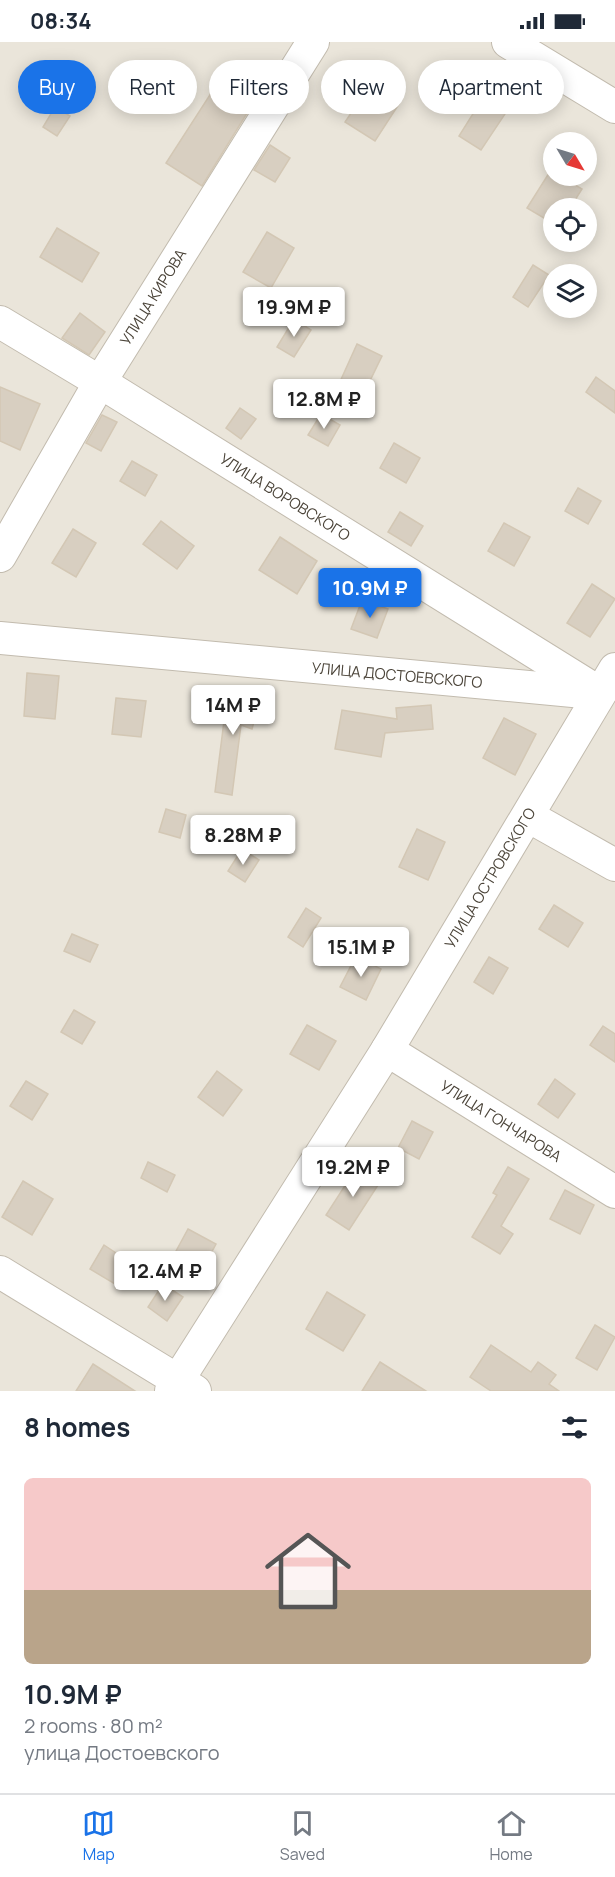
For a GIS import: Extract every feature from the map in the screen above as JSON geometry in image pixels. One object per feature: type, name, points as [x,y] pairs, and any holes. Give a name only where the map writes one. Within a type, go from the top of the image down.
[{"type":"street","name":"УЛИЦА КИРОВА","points":[[0,556],[100,382],[313,42]]},
{"type":"street","points":[[508,42],[615,107]]},
{"type":"street","name":"УЛИЦА ВОРОВСКОГО","points":[[0,321],[610,685]]},
{"type":"street","name":"УЛИЦА ДОСТОЕВСКОГО","points":[[0,638],[610,685]]},
{"type":"street","name":"УЛИЦА ОСТРОВСКОГО","points":[[182,1388],[528,816],[610,685]]},
{"type":"street","points":[[528,816],[615,865]]},
{"type":"street","name":"УЛИЦА ГОНЧАРОВА","points":[[387,1050],[615,1192]]},
{"type":"street","points":[[0,1272],[182,1388]]},
{"type":"shaded area","points":[[0,42],[615,42],[615,1391],[0,1391]]},
{"type":"building","points":[[209,96],[209,114],[247,114],[202,186],[166,163]]},
{"type":"building","points":[[51,114],[70,116],[57,136],[43,127]]},
{"type":"building","points":[[350,114],[393,114],[375,141],[345,122]]},
{"type":"building","points":[[473,114],[505,114],[481,150],[459,136]]},
{"type":"building","points":[[270,145],[290,158],[275,182],[254,170]]},
{"type":"building","points":[[543,183],[543,186],[577,186],[582,189],[576,198],[543,198],[543,217],[527,208]]},
{"type":"building","points":[[57,228],[99,253],[82,282],[40,257]]},
{"type":"building","points":[[267,232],[294,248],[271,288],[243,272]]},
{"type":"building","points":[[533,265],[543,271],[543,284],[528,307],[513,297]]},
{"type":"building","points":[[80,313],[105,332],[89,355],[62,338]]},
{"type":"building","points":[[294,319],[311,330],[294,357],[277,347]]},
{"type":"building","points":[[357,344],[382,356],[363,395],[339,384]]},
{"type":"building","points":[[596,377],[615,391],[615,413],[586,392]]},
{"type":"building","points":[[0,387],[40,404],[20,450],[0,441]]},
{"type":"building","points":[[240,408],[256,419],[241,439],[226,428]]},
{"type":"building","points":[[321,414],[340,425],[328,446],[308,435]]},
{"type":"building","points":[[102,415],[117,422],[101,451],[86,443]]},
{"type":"building","points":[[394,443],[420,458],[406,483],[380,468]]},
{"type":"building","points":[[132,461],[157,475],[145,496],[120,481]]},
{"type":"building","points":[[578,488],[601,501],[588,524],[565,511]]},
{"type":"building","points":[[400,512],[423,526],[411,546],[388,532]]},
{"type":"building","points":[[161,521],[194,546],[177,569],[143,544]]},
{"type":"building","points":[[504,523],[530,537],[514,566],[488,551]]},
{"type":"building","points":[[73,529],[96,543],[76,577],[52,563]]},
{"type":"building","points":[[280,537],[317,561],[297,594],[259,570]]},
{"type":"building","points":[[592,584],[615,599],[590,637],[567,623]]},
{"type":"building","points":[[362,600],[388,609],[377,638],[351,629]]},
{"type":"building","points":[[27,673],[59,676],[55,719],[24,716]]},
{"type":"building","points":[[226,690],[260,700],[252,729],[241,725],[232,795],[215,792],[224,721],[218,719]]},
{"type":"building","points":[[116,698],[146,701],[141,737],[112,734]]},
{"type":"building","points":[[431,705],[433,729],[385,733],[381,757],[335,749],[342,710],[397,719],[396,708]]},
{"type":"building","points":[[504,718],[536,734],[515,775],[483,758]]},
{"type":"building","points":[[166,809],[186,815],[180,838],[159,832]]},
{"type":"building","points":[[417,829],[445,842],[428,880],[399,867]]},
{"type":"building","points":[[242,849],[259,860],[245,882],[228,871]]},
{"type":"building","points":[[554,905],[583,923],[568,947],[539,929]]},
{"type":"building","points":[[306,908],[321,918],[303,947],[288,937]]},
{"type":"building","points":[[72,934],[98,945],[90,962],[64,951]]},
{"type":"building","points":[[356,956],[381,969],[366,1000],[340,987]]},
{"type":"building","points":[[489,957],[508,968],[493,994],[474,982]]},
{"type":"building","points":[[74,1010],[95,1022],[82,1044],[61,1032]]},
{"type":"building","points":[[307,1025],[336,1041],[319,1070],[290,1054]]},
{"type":"building","points":[[603,1026],[615,1034],[615,1062],[590,1045]]},
{"type":"building","points":[[217,1071],[242,1090],[223,1116],[198,1097]]},
{"type":"building","points":[[555,1079],[575,1094],[558,1118],[538,1104]]},
{"type":"building","points":[[26,1081],[48,1094],[32,1120],[10,1106]]},
{"type":"building","points":[[412,1121],[433,1132],[419,1159],[398,1148]]},
{"type":"building","points":[[148,1162],[175,1175],[167,1192],[141,1178]]},
{"type":"building","points":[[357,1167],[380,1182],[349,1230],[326,1215]]},
{"type":"building","points":[[508,1167],[529,1179],[501,1226],[513,1234],[500,1254],[472,1237],[497,1195],[493,1193]]},
{"type":"building","points":[[23,1181],[53,1199],[32,1235],[2,1217]]},
{"type":"building","points":[[565,1190],[594,1205],[580,1234],[550,1219]]},
{"type":"building","points":[[188,1229],[216,1244],[203,1268],[175,1253]]},
{"type":"building","points":[[104,1245],[128,1261],[115,1284],[90,1269]]},
{"type":"building","points":[[163,1284],[183,1297],[167,1321],[148,1307]]},
{"type":"building","points":[[327,1292],[365,1315],[343,1351],[306,1329]]},
{"type":"building","points":[[595,1325],[615,1337],[597,1370],[576,1358]]},
{"type":"building","points":[[491,1345],[531,1372],[538,1362],[556,1375],[549,1384],[559,1391],[491,1391],[470,1377]]},
{"type":"building","points":[[380,1362],[426,1391],[362,1391]]},
{"type":"building","points":[[93,1364],[135,1391],[76,1391]]}]
